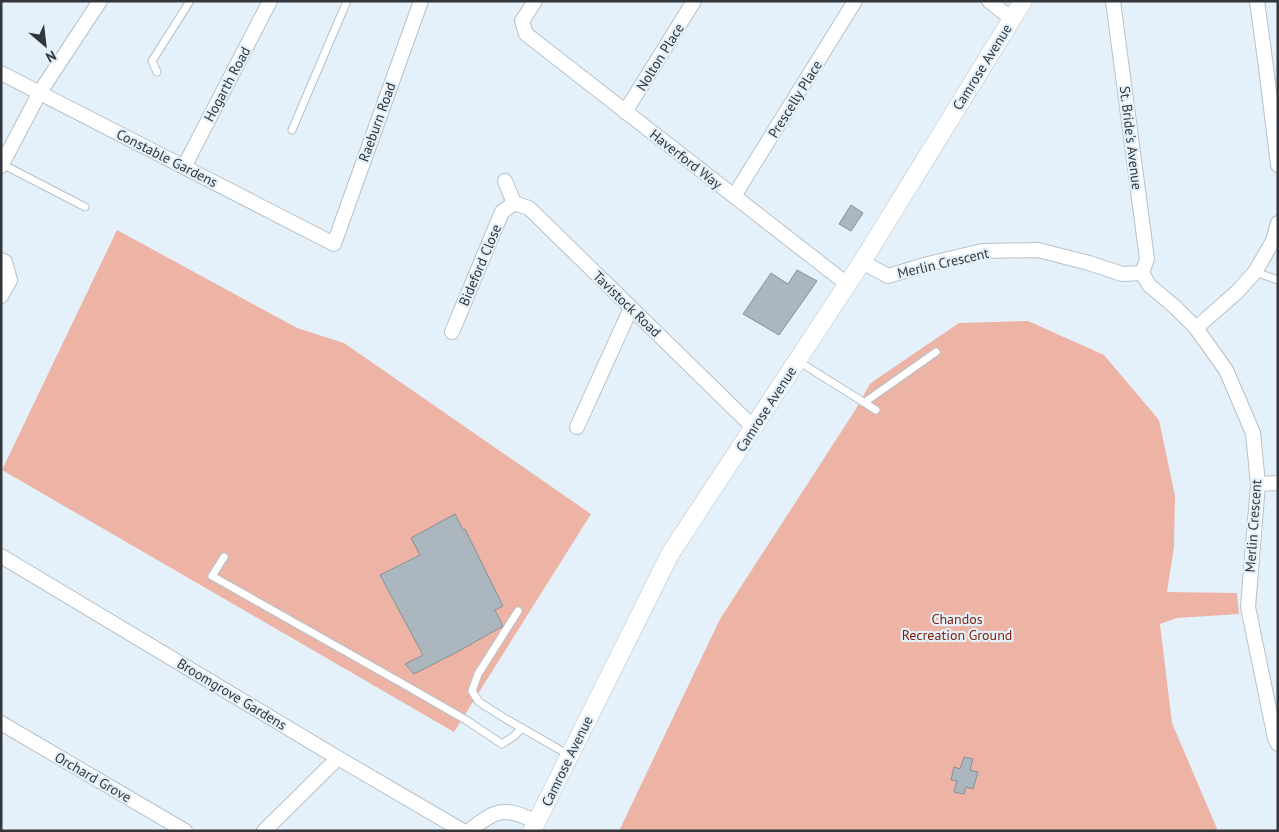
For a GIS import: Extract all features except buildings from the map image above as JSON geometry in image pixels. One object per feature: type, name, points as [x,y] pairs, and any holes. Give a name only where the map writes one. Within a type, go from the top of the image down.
[{"type":"street","points":[[2,165],[40,92],[100,1]]},
{"type":"street","name":"Hogarth Road","points":[[184,166],[270,1]]},
{"type":"street","name":"Raeburn Road","points":[[334,244],[421,1]]},
{"type":"street","name":"Haverford Way","points":[[535,1],[522,21],[526,34],[848,284]]},
{"type":"street","name":"Nolton Place","points":[[625,112],[694,1]]},
{"type":"street","name":"Prescelly Place","points":[[734,196],[855,1]]},
{"type":"street","points":[[989,1],[1012,19]]},
{"type":"street","name":"Camrose Avenue","points":[[534,827],[670,554],[848,284],[1024,1]]},
{"type":"street","name":"St. Bride's Avenue","points":[[1113,1],[1147,259],[1142,273]]},
{"type":"street","points":[[1257,1],[1278,165]]},
{"type":"street","name":"Constable Gardens","points":[[1,72],[334,244]]},
{"type":"street","points":[[505,181],[514,203]]},
{"type":"street","name":"Tavistock Road","points":[[514,203],[529,208],[754,428]]},
{"type":"street","name":"Bideford Close","points":[[452,332],[502,212],[514,203]]},
{"type":"street","points":[[1196,328],[1237,292],[1255,272],[1273,241],[1278,223]]},
{"type":"street","name":"Merlin Crescent","points":[[862,262],[888,276],[982,251],[1038,250],[1089,263],[1122,274],[1142,273],[1149,285],[1196,328],[1226,370],[1252,433],[1258,484],[1248,607],[1277,739]]},
{"type":"street","points":[[1,260],[5,262],[10,280],[1,296]]},
{"type":"street","points":[[577,427],[631,308]]},
{"type":"street","points":[[1258,484],[1278,483]]},
{"type":"street","name":"Broomgrove Gardens","points":[[1,556],[463,831]]},
{"type":"street","name":"Orchard Grove","points":[[1,723],[185,831]]},
{"type":"street","points":[[264,831],[338,758]]},
{"type":"street","points":[[468,831],[486,817],[501,812],[520,814],[534,827]]},
{"type":"lane","points":[[157,72],[152,61],[190,1]]},
{"type":"lane","points":[[292,130],[347,1]]},
{"type":"lane","points":[[2,165],[85,207]]},
{"type":"lane","points":[[1255,272],[1278,280]]},
{"type":"lane","points":[[864,402],[936,352]]},
{"type":"lane","points":[[798,360],[876,410]]},
{"type":"lane","points":[[224,557],[212,576],[466,720],[502,744],[522,728]]},
{"type":"lane","points":[[518,611],[478,674],[472,691],[479,702],[570,755]]},
{"type":"green space","points":[[117,230],[297,328],[344,343],[591,514],[454,732],[2,470]]},
{"type":"green space","name":"Chandos Recreation Ground","points":[[1028,321],[1104,355],[1159,420],[1175,496],[1174,547],[1167,592],[1237,593],[1239,614],[1177,618],[1160,624],[1172,723],[1218,831],[619,831],[720,619],[854,412],[870,384],[959,323]]}]
